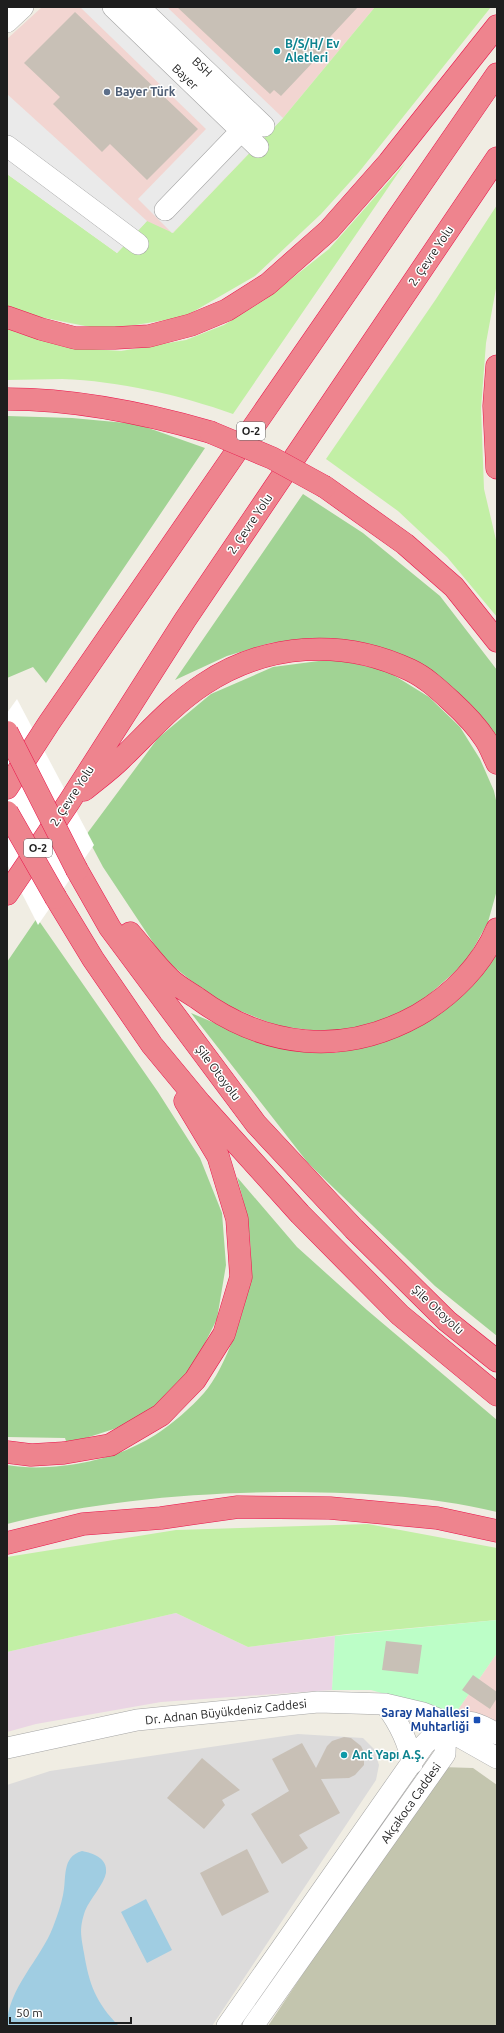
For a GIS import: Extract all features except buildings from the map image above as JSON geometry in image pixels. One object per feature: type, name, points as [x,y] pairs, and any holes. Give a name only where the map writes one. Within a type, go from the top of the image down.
[{"type":"highway","points":[[7,317],[75,338],[115,338],[149,336],[191,326],[227,310],[268,284],[329,230],[389,162],[497,26]]},
{"type":"highway","name":"O-2","points":[[7,788],[49,723],[497,74]]},
{"type":"highway","name":"2. Çevre Yolu","points":[[7,894],[69,802],[185,620],[497,158]]},
{"type":"highway","points":[[497,366],[494,406],[497,468]]},
{"type":"highway","points":[[7,399],[91,406],[154,416],[210,432],[272,458],[325,487],[406,544],[448,582],[497,641]]},
{"type":"highway","points":[[69,802],[121,760],[162,716],[204,684],[226,671],[252,660],[280,652],[308,648],[334,649],[361,653],[411,670],[434,685],[470,720],[485,739],[497,763]]},
{"type":"highway","points":[[7,766],[49,723]]},
{"type":"highway","name":"Şile Otoyolu","points":[[7,732],[77,870],[110,928],[256,1124],[354,1229],[442,1316],[497,1361]]},
{"type":"highway","points":[[7,812],[93,959],[152,1045],[218,1156],[237,1219],[241,1277],[224,1334],[195,1380],[161,1415],[110,1445],[64,1454],[31,1455],[7,1452]]},
{"type":"highway","points":[[77,870],[170,979],[205,1004],[245,1027],[266,1035],[294,1040],[338,1041],[362,1037],[388,1030],[431,1008],[460,983],[484,954],[497,929]]},
{"type":"highway","points":[[152,1045],[200,1103],[300,1214],[400,1315],[497,1395]]},
{"type":"highway","points":[[7,1543],[83,1524],[161,1518],[238,1507],[330,1508],[437,1518],[497,1531]]},
{"type":"street","points":[[7,22],[23,7]]},
{"type":"street","name":"Bayer","points":[[113,7],[258,147]]},
{"type":"street","name":"BSH","points":[[139,7],[264,126]]},
{"type":"street","points":[[165,210],[241,131]]},
{"type":"street","points":[[7,146],[138,244]]},
{"type":"street","name":"Dr. Adnan Büyükdeniz Caddesi","points":[[7,1748],[136,1720],[318,1702],[385,1704],[446,1722],[467,1720],[483,1726],[497,1734]]},
{"type":"street","points":[[385,1704],[404,1734],[412,1764]]},
{"type":"street","name":"Dr. Adnan Büyükdeniz Caddesi","points":[[446,1722],[458,1736],[497,1758]]},
{"type":"street","name":"Akçakoca Caddesi","points":[[227,2026],[424,1745],[446,1722]]},
{"type":"street","name":"Akçakoca Caddesi","points":[[253,2026],[445,1754],[446,1722]]},
{"type":"shaded area","points":[[42,7],[375,7],[283,118],[172,233],[7,174],[7,39]]},
{"type":"shaded area","points":[[80,7],[167,7],[283,118],[172,233],[138,199],[206,129]]},
{"type":"shaded area","points":[[7,94],[147,221],[117,253],[7,174]]},
{"type":"shaded area","points":[[176,1613],[248,1647],[335,1636],[332,1690],[161,1702],[36,1724],[7,1732],[7,1652]]},
{"type":"shaded area","points":[[497,1653],[497,1737],[455,1714]]},
{"type":"shaded area","points":[[298,1734],[363,1738],[374,1749],[379,1765],[376,1780],[212,2026],[7,2026],[7,1785],[50,1771]]},
{"type":"shaded area","points":[[441,1767],[473,1768],[497,1785],[497,2026],[268,2026]]},
{"type":"green space","points":[[375,7],[491,7],[359,172],[321,214],[255,276],[184,317],[105,330],[15,312],[7,307],[7,174],[117,253],[147,221],[173,233],[283,118]]},
{"type":"green space","points":[[405,163],[233,414],[171,395],[127,386],[84,380],[7,380],[7,327],[15,332],[65,347],[121,351],[186,340],[224,325],[266,299],[329,249]]},
{"type":"green space","points":[[497,205],[497,283],[486,343],[481,408],[484,489],[497,544],[497,617],[447,557],[398,511],[326,459],[436,299]]},
{"type":"green space","points":[[7,416],[72,418],[137,424],[205,448],[46,683],[33,667],[7,678]]},
{"type":"green space","points":[[303,494],[363,533],[440,596],[497,670],[497,744],[431,671],[369,644],[321,638],[270,643],[227,656],[175,680]]},
{"type":"green space","points":[[334,659],[387,671],[429,697],[460,727],[480,759],[494,791],[497,805],[497,890],[488,922],[466,962],[424,999],[383,1022],[335,1033],[278,1026],[218,1002],[164,959],[103,867],[86,835],[158,738],[211,694],[273,667]]},
{"type":"green space","points":[[37,918],[158,1092],[200,1158],[222,1213],[226,1265],[217,1319],[199,1355],[173,1393],[144,1415],[114,1429],[67,1444],[65,1438],[7,1437],[7,962]]},
{"type":"green space","points":[[497,952],[497,1336],[435,1286],[308,1163],[191,1013],[269,1046],[335,1053],[399,1036],[468,990]]},
{"type":"green space","points":[[237,1177],[297,1247],[367,1310],[497,1420],[497,1512],[470,1506],[416,1498],[362,1494],[280,1492],[177,1496],[108,1504],[74,1509],[7,1524],[7,1465],[39,1467],[74,1464],[107,1457],[123,1451],[155,1435],[173,1422],[204,1393],[212,1382],[228,1352],[234,1336],[245,1301],[250,1272],[250,1235]]},
{"type":"green space","points":[[368,1524],[497,1548],[497,1620],[347,1634],[248,1647],[176,1613],[7,1652],[7,1557],[176,1530]]},
{"type":"green space","points":[[497,1620],[497,1653],[455,1714],[371,1690],[332,1690],[335,1636]]},
{"type":"water","points":[[82,1851],[99,1857],[105,1864],[106,1868],[103,1882],[85,1911],[81,1927],[81,1937],[91,1984],[99,2001],[111,2018],[119,2026],[7,2026],[8,2012],[12,1999],[48,1939],[59,1911],[68,1863],[75,1854]]},
{"type":"water","points":[[146,1899],[172,1950],[147,1963],[121,1912]]},
{"type":"pier","points":[[17,699],[94,845],[38,925],[7,864],[7,713]]},
{"type":"place","name":"B/S/H/ Ev Aletleri","points":[[277,51]]},
{"type":"place","name":"Bayer Türk","points":[[107,92]]},
{"type":"place","name":"Saray Mahallesi Muhtarliği","points":[[477,1720]]},
{"type":"place","name":"Ant Yapı A.Ş.","points":[[344,1755]]}]
